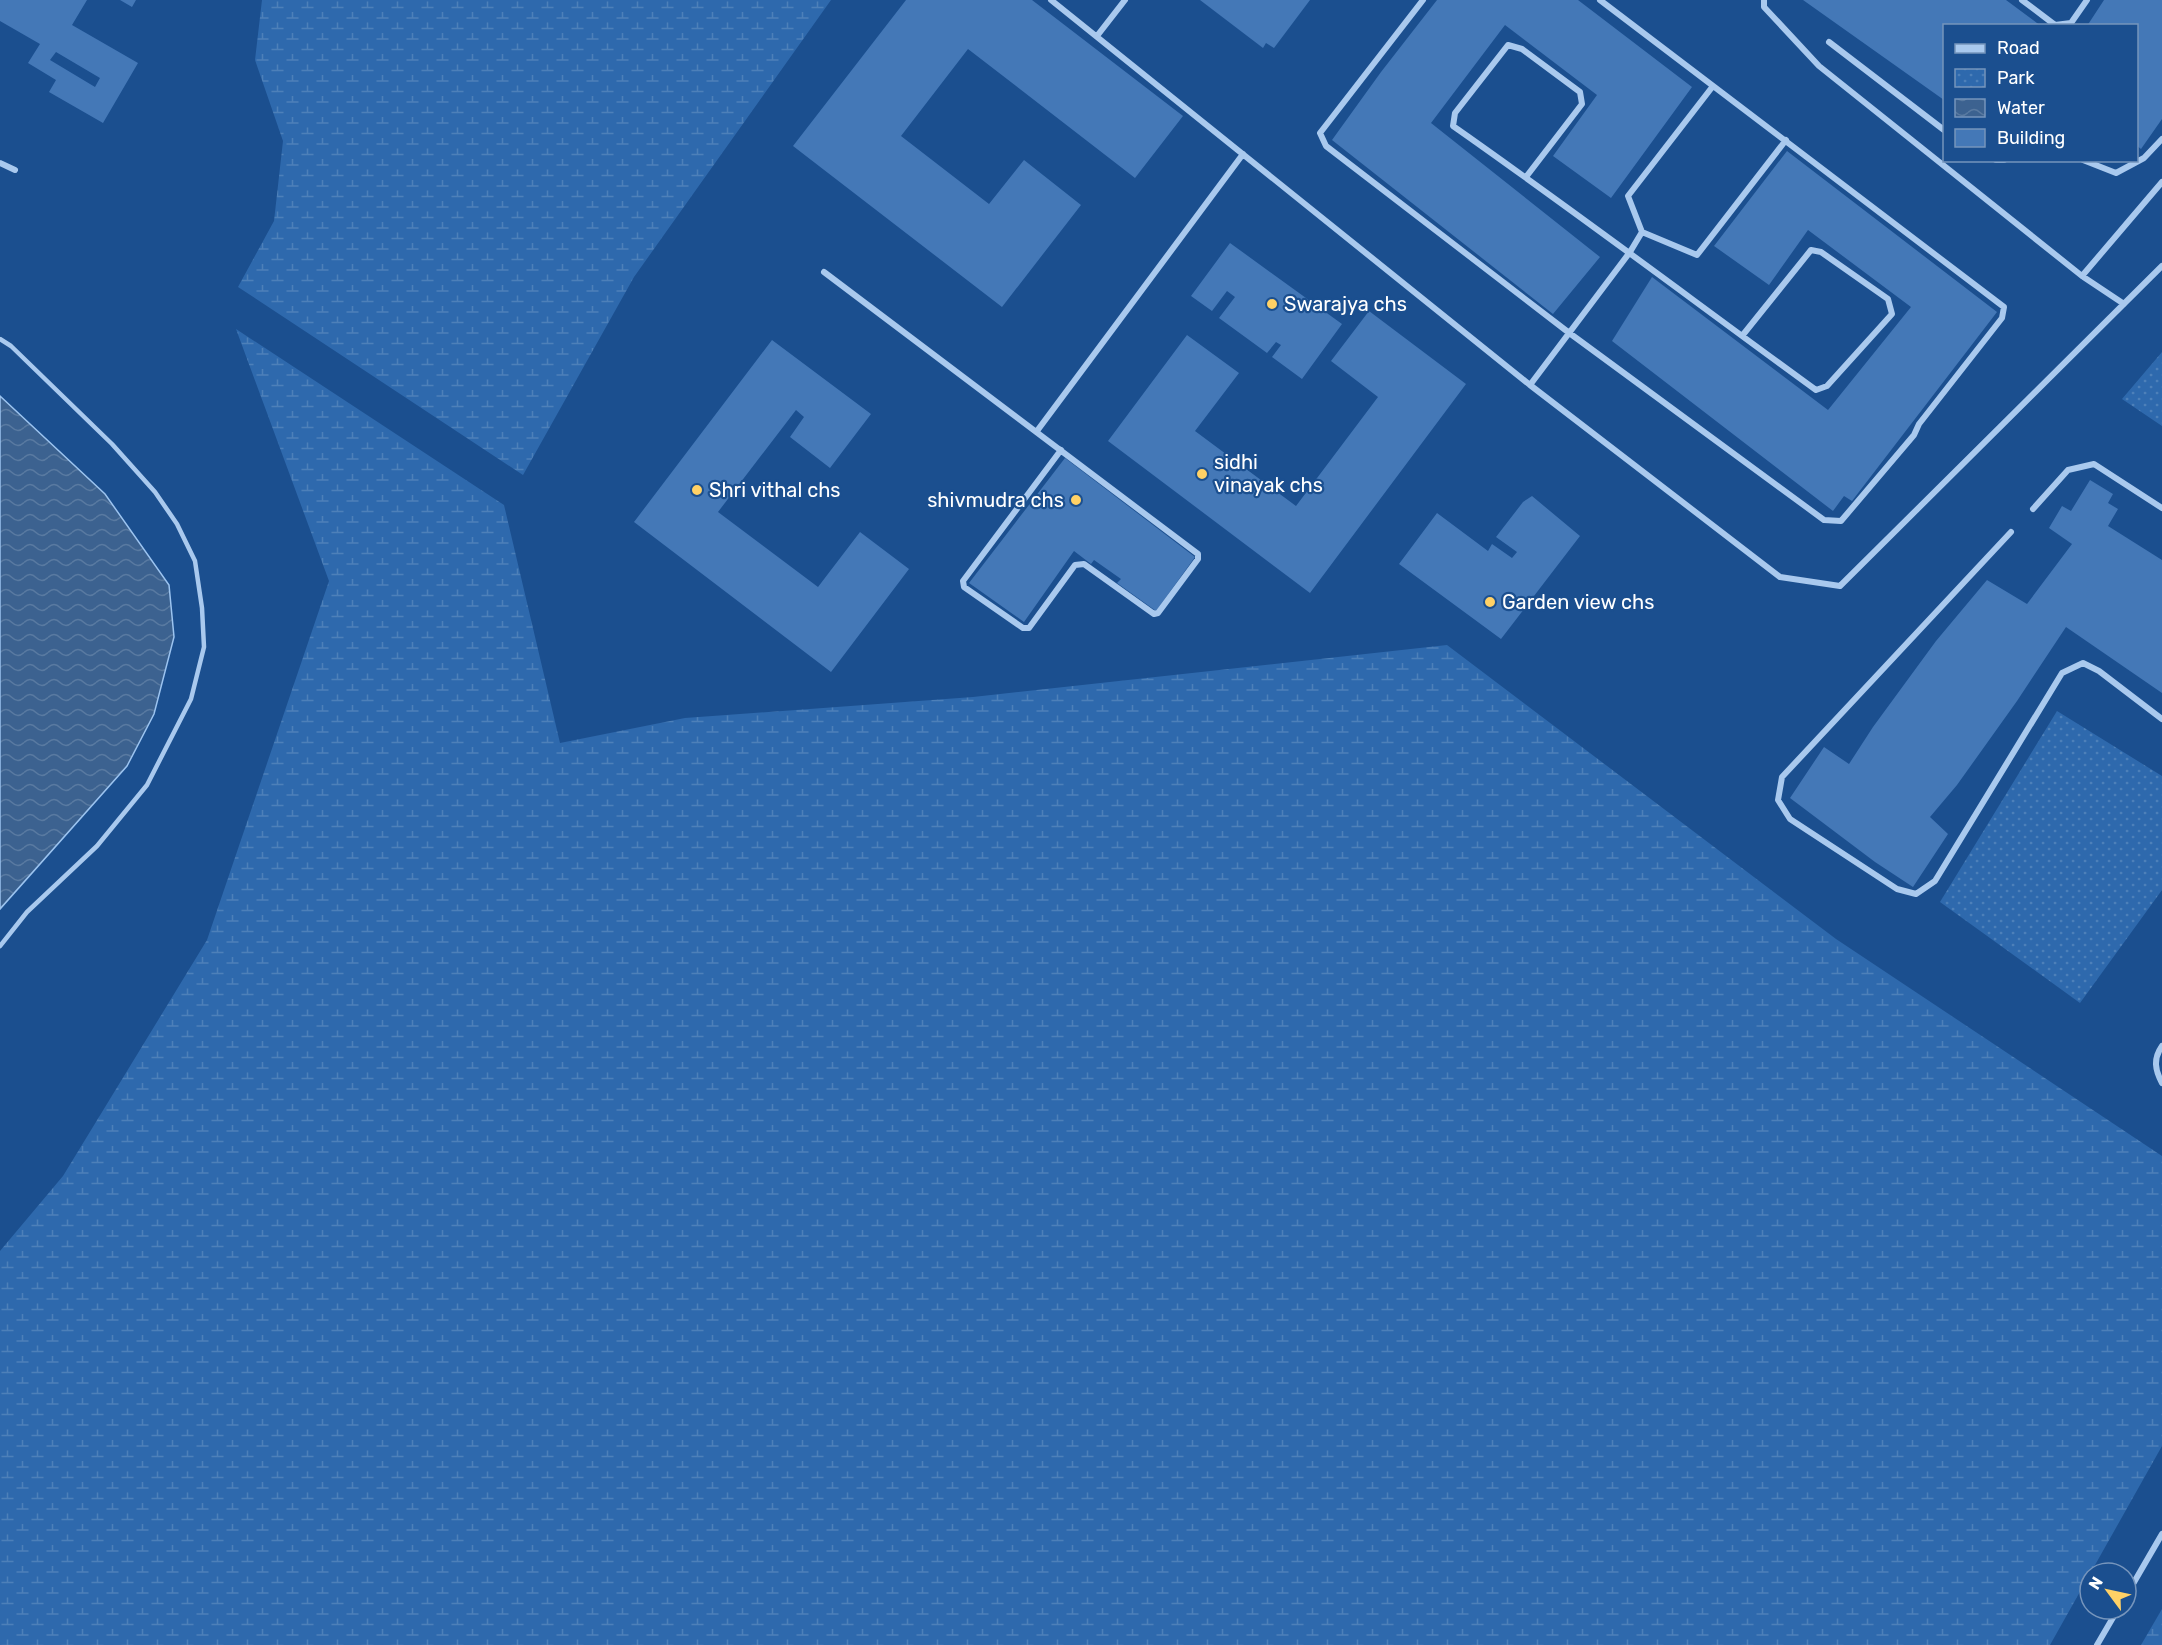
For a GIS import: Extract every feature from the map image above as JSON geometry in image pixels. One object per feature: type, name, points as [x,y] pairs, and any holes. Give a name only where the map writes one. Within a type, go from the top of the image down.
[{"type":"street","points":[[1051,0],[1530,384],[1780,577],[1840,586],[2162,266]]},
{"type":"street","points":[[1097,36],[1125,0]]},
{"type":"street","points":[[1423,0],[1320,133],[1326,146],[1568,332],[1824,520],[1841,521],[1914,435],[1919,424],[2002,318],[2004,307],[1600,0]]},
{"type":"street","points":[[1764,0],[1764,7],[1818,66],[2082,276],[2124,304]]},
{"type":"street","points":[[2022,0],[2054,24]]},
{"type":"street","points":[[2063,24],[2071,23],[2087,0]]},
{"type":"street","points":[[1829,42],[1943,129]]},
{"type":"street","points":[[1526,177],[1582,104],[1580,92],[1522,49],[1508,45],[1455,113],[1453,126],[1630,252],[1742,336],[1816,390],[1827,386],[1892,314],[1888,300],[1821,252],[1811,250],[1742,336]]},
{"type":"street","points":[[1713,86],[1629,196],[1642,232],[1697,255],[1786,140]]},
{"type":"street","points":[[2138,161],[2162,139]]},
{"type":"street","points":[[1037,431],[1244,154]]},
{"type":"street","points":[[2088,162],[2116,173],[2137,162]]},
{"type":"street","points":[[0,163],[15,170]]},
{"type":"street","points":[[2082,276],[2162,182]]},
{"type":"street","points":[[1530,384],[1630,252],[1642,232]]},
{"type":"street","points":[[824,272],[1037,431],[1198,554],[1198,559],[1158,613],[1154,614],[1084,564],[1075,565],[1029,628],[1023,628],[964,587],[963,581],[1061,450]]},
{"type":"street","points":[[2033,509],[2068,470],[2094,464],[2162,508]]},
{"type":"street","points":[[2011,532],[1782,777],[1778,800],[1790,819],[1897,889],[1916,894],[1935,881],[2062,673],[2083,663],[2098,671],[2162,719]]},
{"type":"street","points":[[2162,1046],[2158,1052],[2155,1070],[2162,1083]]},
{"type":"street","points":[[2138,1575],[2162,1534]]},
{"type":"street","points":[[2097,1645],[2111,1621]]},
{"type":"lane","points":[[0,339],[112,444],[155,492],[177,524],[195,561],[202,608],[204,647],[191,699],[147,785],[97,846],[27,912],[0,946]]},
{"type":"green space","points":[[262,0],[831,0],[634,277],[523,475],[238,287],[274,221],[283,141],[255,60]]},
{"type":"green space","points":[[236,329],[504,505],[560,743],[685,718],[973,697],[1447,645],[1836,939],[2162,1156],[2162,1446],[2097,1561],[2078,1561],[2078,1595],[2050,1645],[0,1645],[0,1251],[63,1176],[207,940],[329,581]]},
{"type":"green space","points":[[2162,352],[2162,426],[2122,399]]},
{"type":"green space","points":[[2057,711],[2162,776],[2162,890],[2080,1003],[1940,902]]},
{"type":"green space","points":[[2162,1609],[2162,1645],[2141,1645]]},
{"type":"water","points":[[0,396],[105,494],[169,585],[174,637],[154,714],[127,766],[0,909]]},
{"type":"building","points":[[0,0],[87,0],[72,25],[138,63],[103,123],[49,92],[56,80],[28,63],[40,44],[0,21]],"holes":[[[56,52],[100,78],[95,87],[50,60]]]},
{"type":"building","points":[[120,0],[136,0],[132,7]]},
{"type":"building","points":[[906,0],[1032,0],[1183,116],[1135,178],[968,49],[901,136],[989,204],[1024,160],[1081,205],[1002,307],[793,146]]},
{"type":"building","points":[[1200,0],[1310,0],[1274,48],[1266,43],[1263,48]]},
{"type":"building","points":[[1437,0],[1578,0],[1692,87],[1611,198],[1553,156],[1597,95],[1505,25],[1431,123],[1600,257],[1553,314],[1332,140]]},
{"type":"building","points":[[1803,0],[2006,0],[2038,24],[1943,24],[1943,99]]},
{"type":"building","points":[[2104,0],[2162,0],[2162,119],[2141,149],[2138,147],[2138,24],[2088,24]]},
{"type":"building","points":[[1787,151],[1997,312],[1852,501],[1844,496],[1833,511],[1612,341],[1652,277],[1828,410],[1911,307],[1808,230],[1769,285],[1714,246]]},
{"type":"building","name":"Swarajya chs","points":[[1230,243],[1342,324],[1302,379],[1272,357],[1281,345],[1276,342],[1267,353],[1219,318],[1235,297],[1227,291],[1212,311],[1191,296]]},
{"type":"building","name":"sidhi vinayak chs","points":[[1369,311],[1466,384],[1310,593],[1108,441],[1187,335],[1239,373],[1195,431],[1296,506],[1378,397],[1331,361]]},
{"type":"building","name":"Shri vithal chs","points":[[772,340],[871,414],[830,468],[790,437],[804,417],[796,410],[718,512],[818,587],[860,532],[909,569],[831,672],[634,522]]},
{"type":"building","name":"shivmudra chs","points":[[1065,458],[1195,557],[1156,611],[1117,583],[1121,579],[1094,560],[1091,564],[1074,551],[1024,622],[969,583]]},
{"type":"building","points":[[2090,480],[2113,494],[2108,503],[2118,509],[2108,526],[2162,560],[2162,693],[2066,627],[1957,785],[1930,817],[1948,834],[1913,887],[1875,862],[1790,798],[1824,747],[1849,764],[1936,641],[1987,580],[2027,604],[2072,544],[2049,528],[2062,506],[2071,511]]},
{"type":"building","name":"Garden view chs","points":[[1532,496],[1580,536],[1501,639],[1399,564],[1437,513],[1488,551],[1492,544],[1512,558],[1517,552],[1496,537],[1523,502]]},
{"type":"place","name":"Swarajya chs","points":[[1272,304]]},
{"type":"place","name":"sidhi vinayak chs","points":[[1202,474]]},
{"type":"place","name":"Shri vithal chs","points":[[697,490]]},
{"type":"place","name":"shivmudra chs","points":[[1076,500]]},
{"type":"place","name":"Garden view chs","points":[[1490,602]]}]
